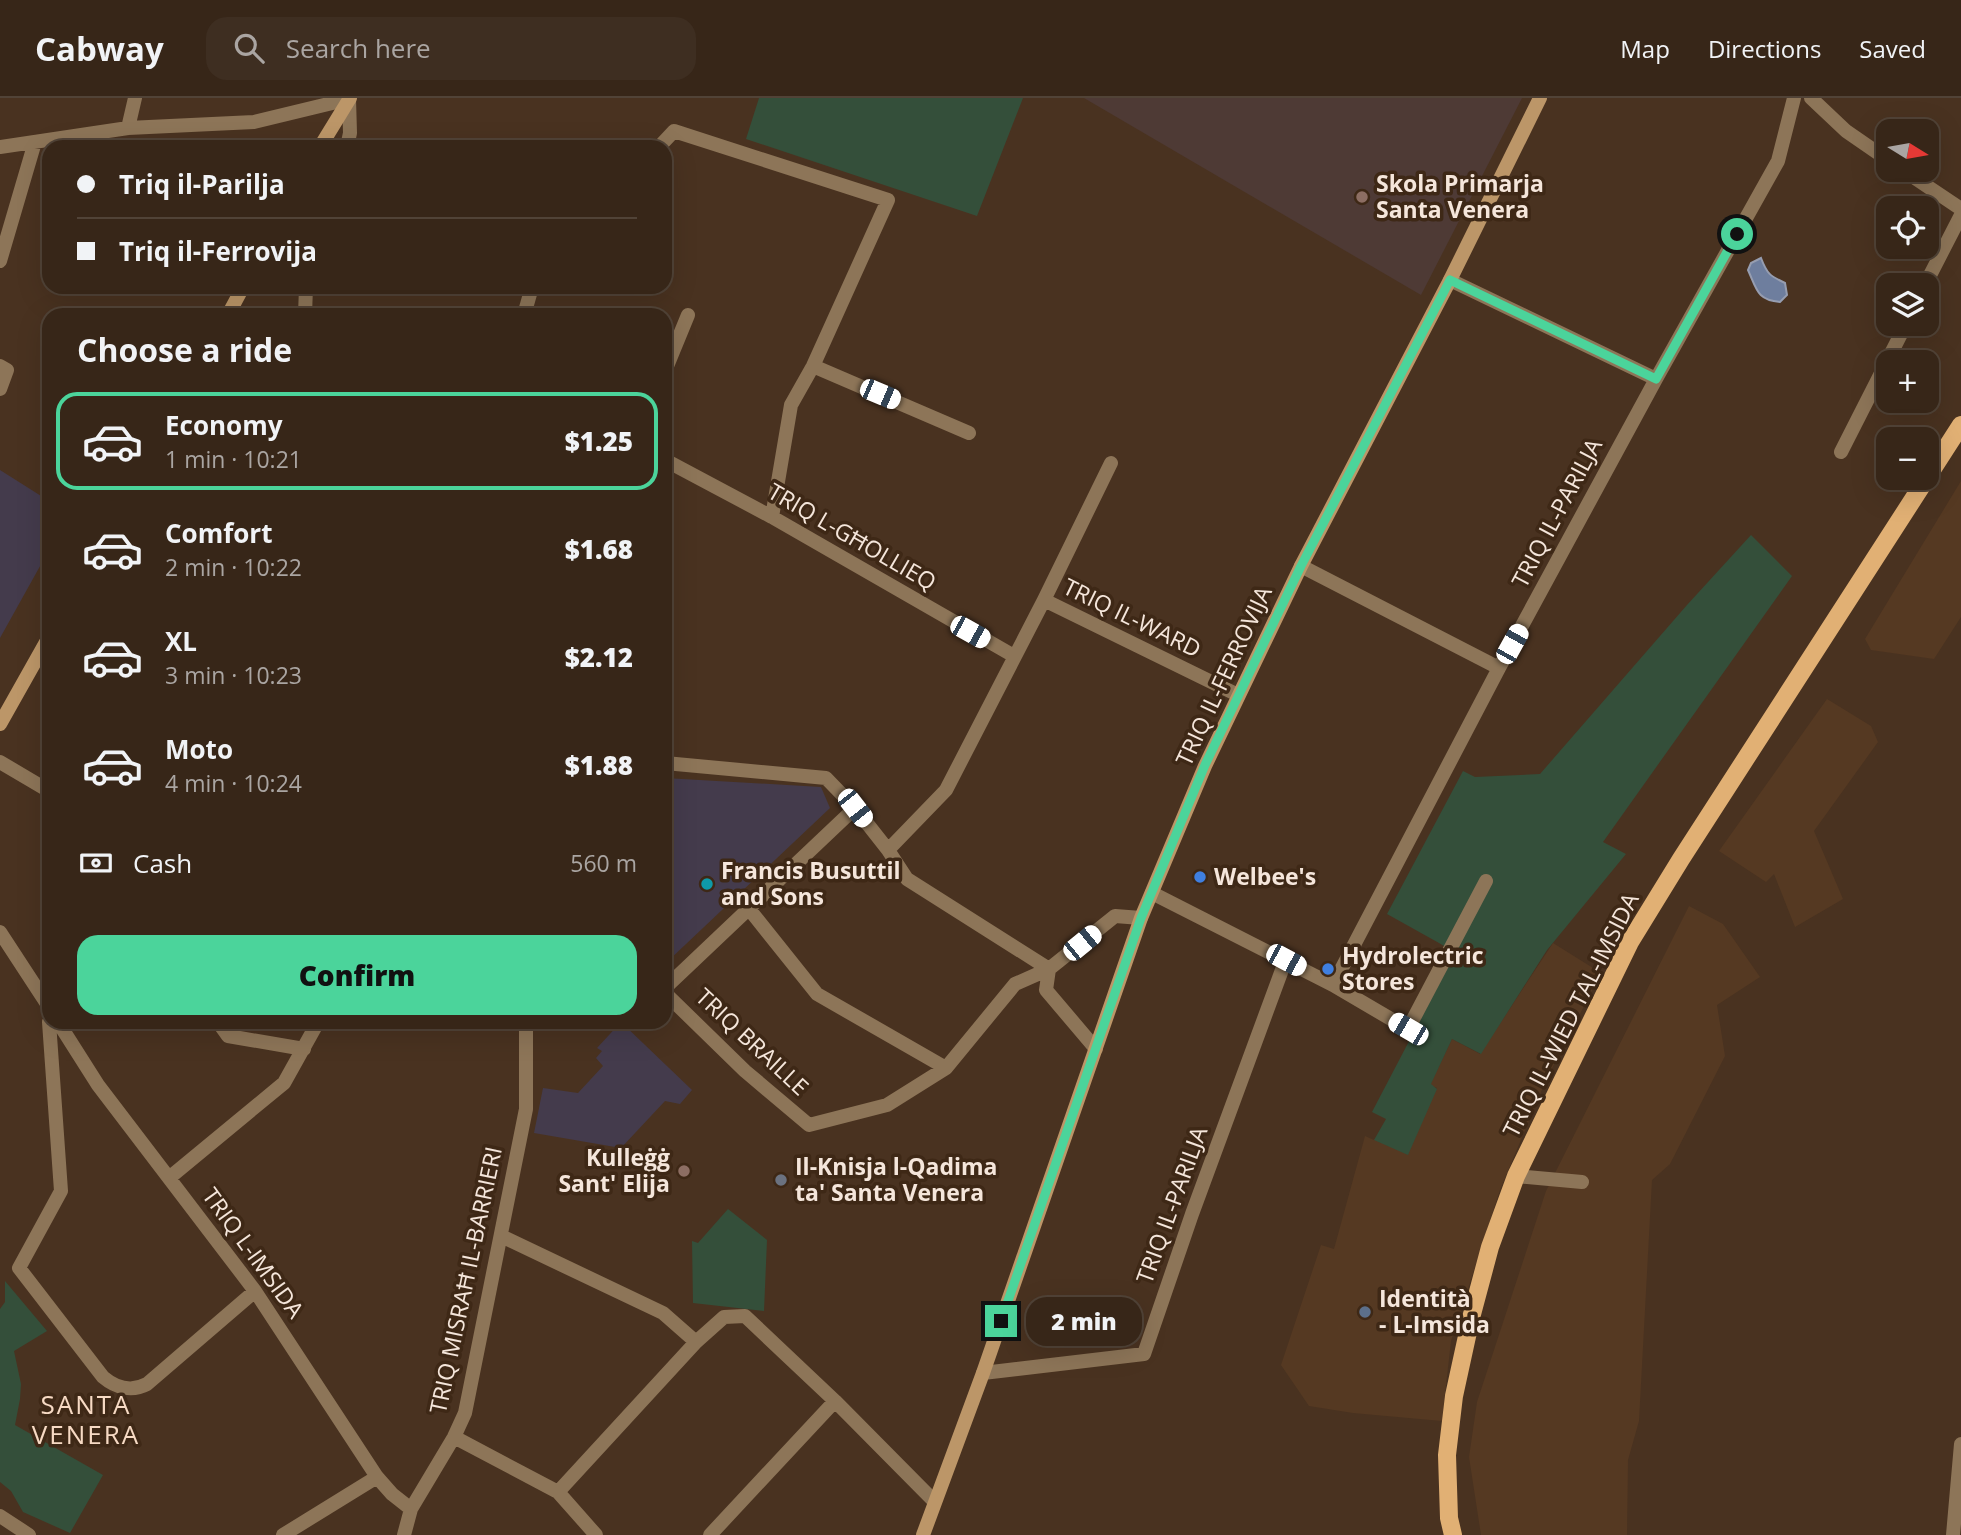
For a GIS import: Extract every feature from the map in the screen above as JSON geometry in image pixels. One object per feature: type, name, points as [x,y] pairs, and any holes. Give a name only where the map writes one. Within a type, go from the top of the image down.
[{"type":"main road","name":"TRIQ IL-FERROVIJA","points":[[923,1535],[983,1373],[1141,918],[1205,765],[1301,566],[1450,280],[1539,98]]},
{"type":"main road","points":[[324,140],[349,99]]},
{"type":"main road","name":"TRIQ IL-WIED TAL-IMSIDA","points":[[1453,1535],[1449,1518],[1447,1455],[1454,1396],[1487,1259],[1516,1176],[1630,942],[1961,425]]},
{"type":"main road","points":[[0,724],[42,649]]},
{"type":"street","points":[[128,128],[135,98]]},
{"type":"street","name":"TRIQ IL-PARILJA","points":[[1333,985],[1499,668],[1778,161],[1794,98]]},
{"type":"street","points":[[1811,98],[1846,131],[1876,152]]},
{"type":"street","points":[[48,140],[128,128],[254,122],[349,99],[348,140]]},
{"type":"street","points":[[666,140],[674,131],[887,200],[813,366],[791,405],[772,517]]},
{"type":"street","points":[[0,147],[42,141]]},
{"type":"street","points":[[0,261],[35,142]]},
{"type":"street","points":[[1920,182],[1961,212],[1931,273]]},
{"type":"street","points":[[1450,280],[1656,379]]},
{"type":"street","points":[[672,354],[688,315]]},
{"type":"street","points":[[1840,452],[1900,336]]},
{"type":"street","points":[[0,366],[7,370],[0,389]]},
{"type":"street","points":[[813,366],[968,433]]},
{"type":"street","points":[[888,850],[946,790],[1111,463]]},
{"type":"street","name":"TRIQ L-GĦOLLIEQ","points":[[672,464],[772,517],[1014,656]]},
{"type":"street","points":[[1301,566],[1499,668]]},
{"type":"street","name":"TRIQ IL-WARD","points":[[1044,600],[1238,695]]},
{"type":"street","points":[[0,762],[42,787]]},
{"type":"street","points":[[672,763],[826,778],[855,808],[907,879],[1049,970]]},
{"type":"street","points":[[672,983],[855,808]]},
{"type":"street","points":[[1152,893],[1286,960],[1408,1029],[1486,881]]},
{"type":"street","points":[[749,909],[817,994],[946,1068],[1015,984],[1049,970],[1115,916],[1141,918]]},
{"type":"street","points":[[0,932],[42,995]]},
{"type":"street","name":"TRIQ IL-PARILJA","points":[[983,1373],[1144,1354],[1192,1214],[1286,960]]},
{"type":"street","points":[[1049,970],[1046,990],[1096,1049]]},
{"type":"street","name":"TRIQ BRAILLE","points":[[672,997],[745,1071],[809,1125],[887,1105],[946,1068]]},
{"type":"street","points":[[50,1029],[61,1191],[19,1268],[103,1377],[113,1385],[132,1389],[147,1384],[255,1291]]},
{"type":"street","name":"TRIQ L-IMSIDA","points":[[62,1029],[98,1085],[255,1291],[377,1477],[391,1494],[411,1509]]},
{"type":"street","points":[[223,1029],[228,1036],[304,1049]]},
{"type":"street","points":[[169,1178],[284,1083],[314,1029]]},
{"type":"street","name":"TRIQ MISRAĦ IL-BARRIERI","points":[[404,1535],[411,1509],[454,1437],[465,1413],[526,1109],[526,1029]]},
{"type":"street","points":[[1516,1176],[1582,1182]]},
{"type":"street","points":[[501,1236],[663,1313],[696,1342]]},
{"type":"street","points":[[558,1492],[696,1342],[724,1317],[745,1316],[934,1500]]},
{"type":"street","points":[[710,1535],[835,1401]]},
{"type":"street","points":[[454,1437],[558,1492],[596,1535]]},
{"type":"street","points":[[1952,1535],[1961,1444]]},
{"type":"street","points":[[283,1535],[377,1477]]},
{"type":"street","points":[[0,1516],[29,1535]]},
{"type":"shaded area","name":"Skola Primarja Santa Venera","points":[[1084,98],[1522,98],[1421,295]]},
{"type":"shaded area","points":[[0,470],[42,497],[42,563],[0,638]]},
{"type":"shaded area","points":[[1961,481],[1961,617],[1934,659],[1871,650],[1865,639]]},
{"type":"shaded area","points":[[1827,699],[1871,726],[1878,742],[1814,831],[1843,899],[1795,927],[1774,874],[1766,882],[1719,851]]},
{"type":"shaded area","name":"Francis Busuttil and Sons","points":[[672,778],[821,787],[830,808],[672,957]]},
{"type":"shaded area","points":[[1689,906],[1723,924],[1760,977],[1717,1005],[1725,1056],[1670,1164],[1652,1180],[1639,1421],[1628,1460],[1627,1535],[1481,1535],[1469,1457],[1477,1402],[1546,1191]]},
{"type":"shaded area","points":[[1553,943],[1601,973],[1546,1080],[1500,1190],[1451,1341],[1442,1421],[1309,1406],[1281,1365],[1321,1245],[1334,1249],[1365,1136],[1374,1140],[1437,1088],[1430,1085],[1452,1039],[1480,1054]]},
{"type":"shaded area","points":[[615,1029],[628,1029],[692,1090],[680,1104],[665,1101],[621,1148],[534,1133],[543,1088],[578,1093],[603,1066],[596,1058],[602,1051],[597,1048]]},
{"type":"green space","points":[[759,98],[1023,98],[977,216],[746,139]]},
{"type":"green space","points":[[1751,535],[1792,576],[1603,842],[1626,854],[1547,950],[1481,1054],[1452,1039],[1431,1084],[1437,1089],[1408,1155],[1374,1140],[1386,1119],[1372,1112],[1452,959],[1444,946],[1387,914],[1463,771],[1475,777],[1540,774]]},
{"type":"green space","points":[[728,1209],[767,1240],[764,1311],[693,1303],[692,1241],[698,1243]]},
{"type":"green space","points":[[5,1281],[47,1331],[14,1351],[21,1384],[15,1425],[103,1475],[70,1533],[23,1512],[11,1491],[0,1482],[0,1309],[5,1302]]},
{"type":"water","points":[[1761,258],[1770,274],[1785,283],[1787,295],[1780,302],[1767,299],[1759,293],[1748,270],[1751,263]]},
{"type":"place","name":"Skola Primarja Santa Venera","points":[[1362,197]]},
{"type":"place","name":"Welbee's","points":[[1200,877]]},
{"type":"place","name":"Francis Busuttil and Sons","points":[[707,884]]},
{"type":"place","name":"Hydrolectric Stores","points":[[1328,969]]},
{"type":"place","name":"Kulleġġ Sant' Elija","points":[[684,1171]]},
{"type":"place","name":"Il-Knisja l-Qadima ta' Santa Venera","points":[[781,1180]]},
{"type":"place","name":"Identità - L-Imsida","points":[[1365,1312]]},
{"type":"district","name":"SANTA VENERA","points":[[86,1420]]},
{"type":"route","points":[[1001,1321],[1141,918],[1205,765],[1301,566],[1450,280],[1656,379],[1737,234]]}]
